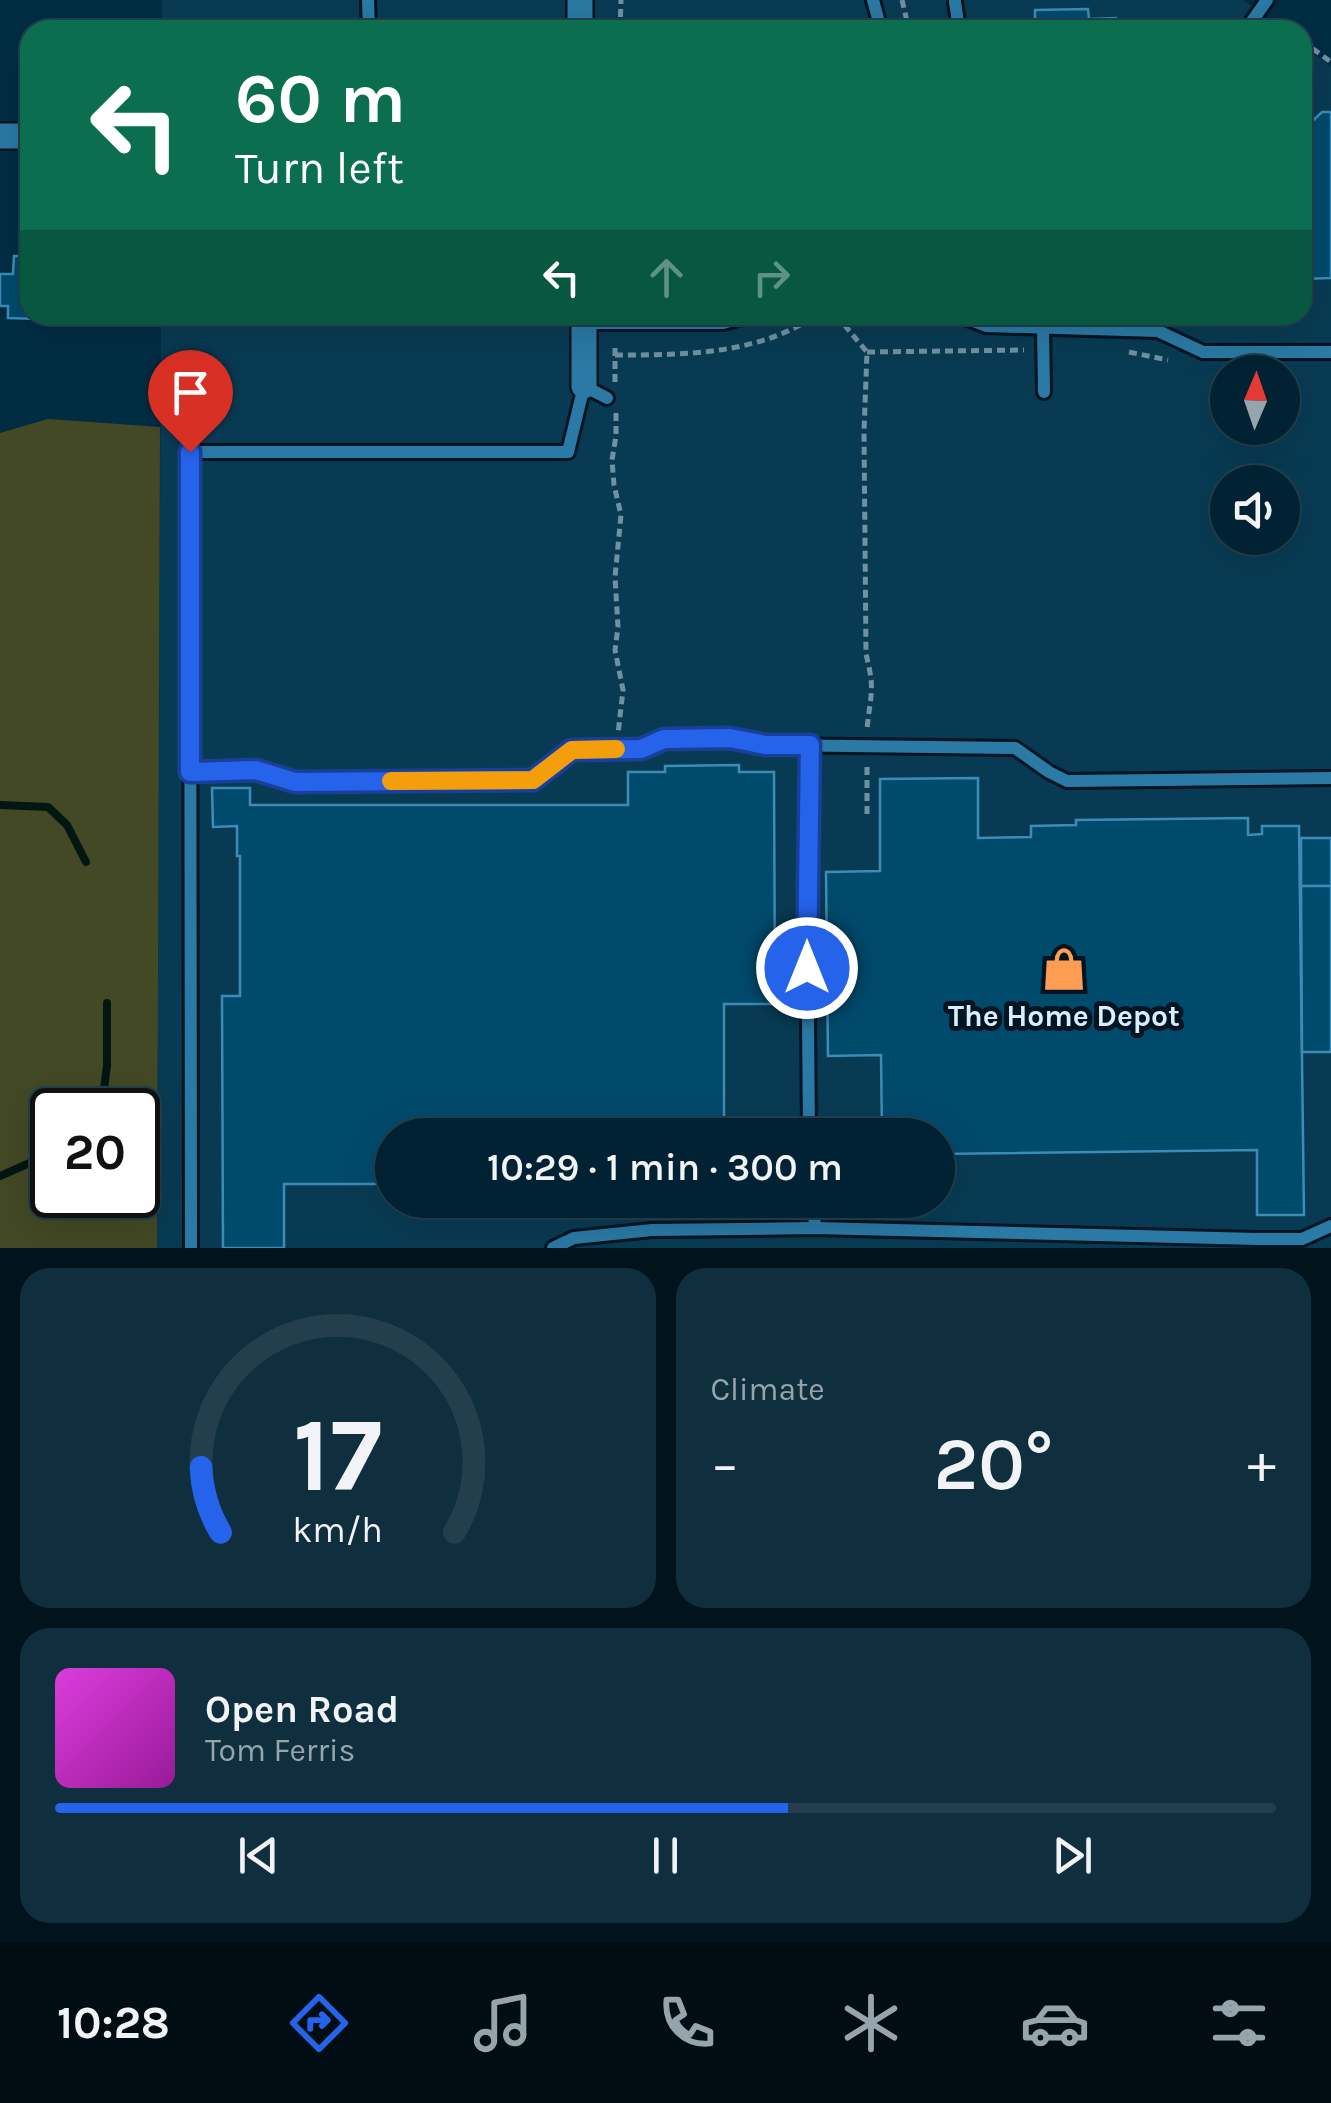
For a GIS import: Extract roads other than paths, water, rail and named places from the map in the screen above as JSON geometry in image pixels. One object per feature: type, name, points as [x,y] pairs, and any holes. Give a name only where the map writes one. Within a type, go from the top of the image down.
[{"type":"street","points":[[584,325],[584,386]]},
{"type":"lane","points":[[983,325],[1158,331],[1203,352],[1331,352]]},
{"type":"lane","points":[[1043,328],[1044,392]]},
{"type":"lane","points":[[191,1248],[190,452],[568,452],[584,386],[611,398]]},
{"type":"lane","points":[[190,772],[256,770],[295,782],[533,780],[572,750],[641,749],[664,739],[730,738],[765,745],[1015,748],[1067,781],[1331,778]]},
{"type":"lane","points":[[810,745],[810,1118]]},
{"type":"lane","points":[[814,1218],[815,1228]]},
{"type":"lane","points":[[553,1248],[574,1238],[652,1230],[815,1228],[1272,1240],[1302,1239],[1331,1226]]},
{"type":"waterway","points":[[0,805],[48,807],[67,825],[86,862]]},
{"type":"waterway","points":[[104,1088],[107,1003]]},
{"type":"waterway","points":[[0,1176],[30,1163]]},
{"type":"place","name":"The Home Depot","points":[[1064,969]]}]
